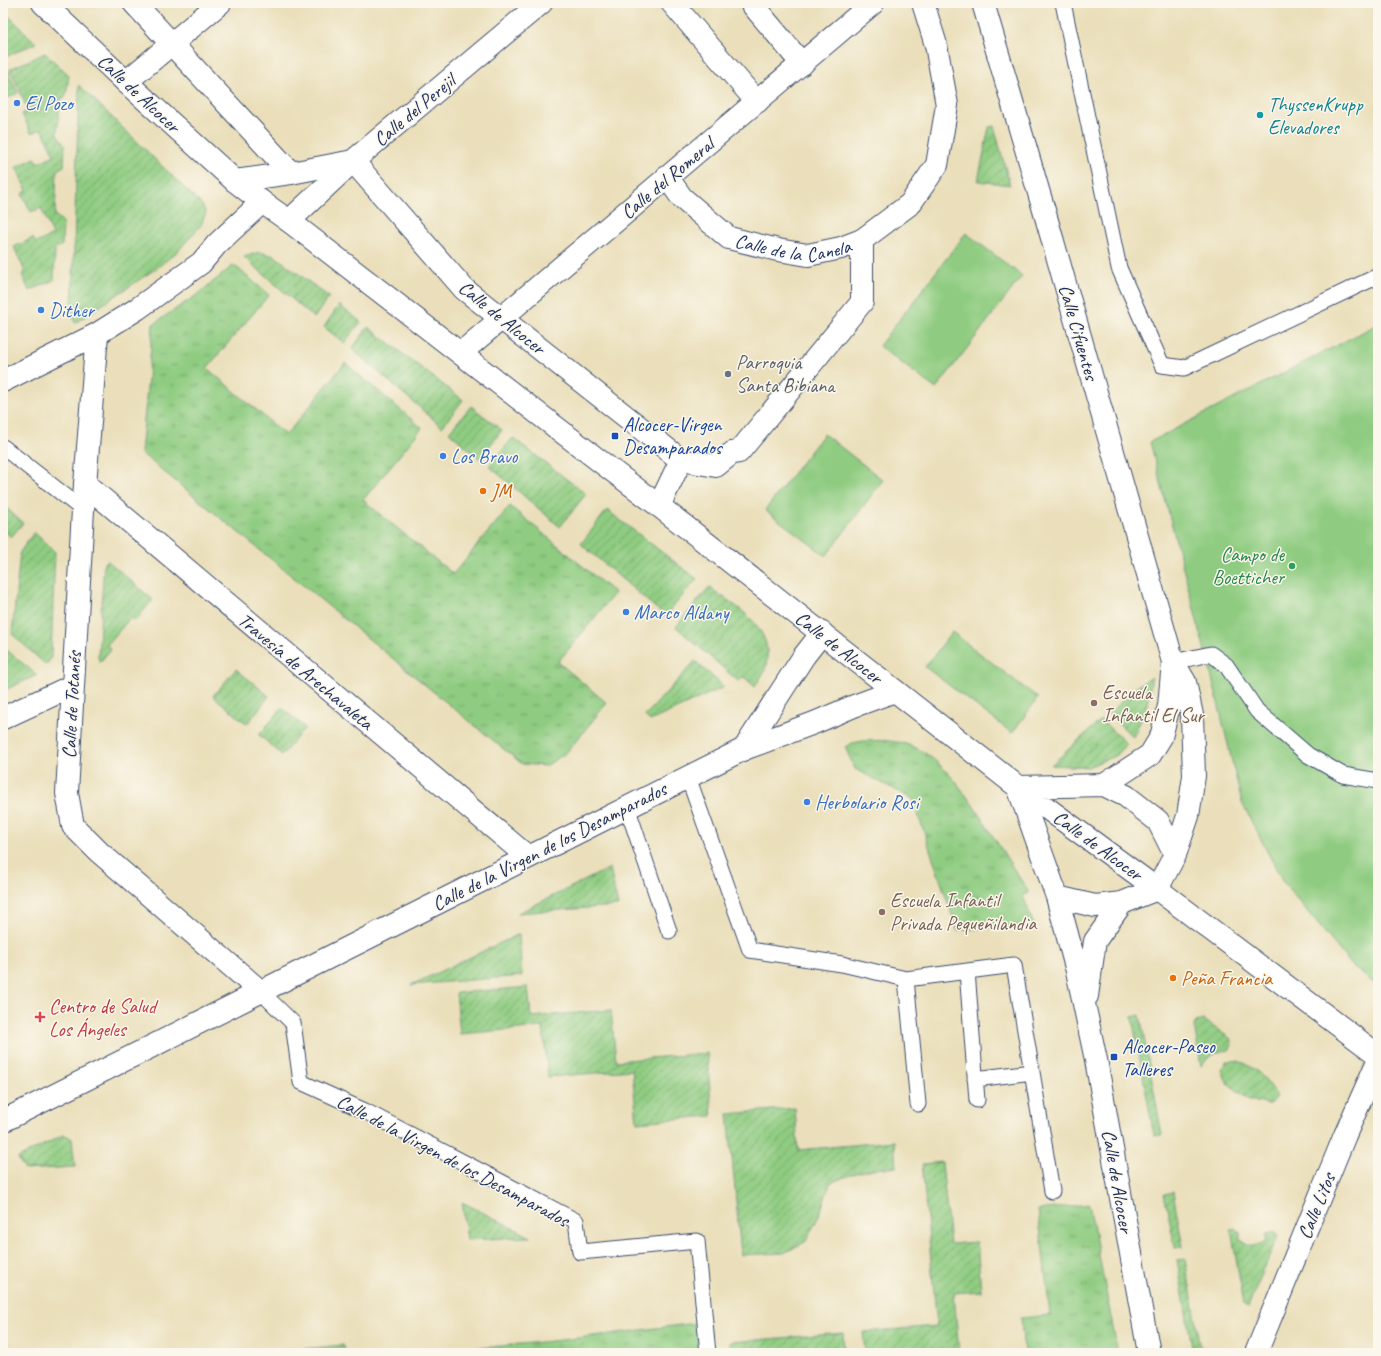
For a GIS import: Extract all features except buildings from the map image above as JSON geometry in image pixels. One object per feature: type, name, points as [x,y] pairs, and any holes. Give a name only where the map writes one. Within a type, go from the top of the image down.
[{"type":"street","name":"Calle de Alcocer","points":[[43,3],[126,82],[235,181],[659,506],[1018,787],[1157,889]]},
{"type":"street","points":[[134,3],[291,173]]},
{"type":"street","points":[[126,82],[220,3]]},
{"type":"street","name":"Calle del Perejil","points":[[289,221],[353,161],[541,3]]},
{"type":"street","points":[[672,3],[757,102]]},
{"type":"street","points":[[751,3],[802,64]]},
{"type":"street","name":"Calle del Romeral","points":[[461,353],[874,3]]},
{"type":"street","name":"Calle de la Canela","points":[[667,178],[682,198],[729,238],[778,250],[808,255],[841,248],[862,240],[910,204],[937,165],[947,105],[936,45],[923,3]]},
{"type":"street","name":"Calle Cifuentes","points":[[983,3],[1046,217],[1173,662],[1185,682],[1192,715],[1194,776],[1188,816],[1175,855]]},
{"type":"street","name":"Calle de Alcocer","points":[[353,161],[464,289],[503,318],[681,460]]},
{"type":"street","points":[[235,181],[291,173],[353,161]]},
{"type":"street","points":[[3,381],[97,334],[137,309],[201,263],[217,244],[262,202]]},
{"type":"street","points":[[659,506],[681,460],[716,466],[732,453],[738,452],[862,302],[862,240]]},
{"type":"street","name":"Calle de Totanés","points":[[97,334],[83,510],[72,686],[67,793],[73,826],[99,852],[260,991]]},
{"type":"street","name":"Travesía de Arechavaleta","points":[[85,484],[528,857]]},
{"type":"street","points":[[744,749],[804,656],[822,633]]},
{"type":"street","name":"Calle Cifuentes","points":[[1104,785],[1150,755],[1161,737],[1169,706],[1173,662]]},
{"type":"street","points":[[3,718],[72,686]]},
{"type":"street","name":"Calle de la Virgen de los Desamparados","points":[[3,1120],[744,749],[895,691]]},
{"type":"street","name":"Calle de Alcocer","points":[[1018,787],[1104,785],[1126,796],[1158,821],[1175,855],[1157,889],[1122,903],[1096,906],[1057,897]]},
{"type":"street","name":"Calle de Alcocer","points":[[1018,787],[1057,897],[1086,1009],[1149,1353]]},
{"type":"street","points":[[1157,889],[1378,1054]]},
{"type":"street","name":"Calle de Alcocer","points":[[1086,1009],[1095,941],[1122,903]]},
{"type":"street","name":"Calle Litos","points":[[1256,1353],[1345,1135],[1378,1061]]},
{"type":"lane","points":[[1063,3],[1119,268],[1162,365],[1184,368],[1378,276]]},
{"type":"lane","points":[[3,447],[83,510]]},
{"type":"lane","points":[[1173,662],[1211,654],[1226,665],[1257,711],[1308,755],[1343,775],[1378,781]]},
{"type":"lane","name":"Calle de la Virgen de los Desamparados","points":[[688,777],[750,950],[842,964],[906,979],[1014,965],[1052,1191]]},
{"type":"lane","points":[[627,807],[669,931]]},
{"type":"lane","points":[[967,971],[977,1100]]},
{"type":"lane","points":[[906,979],[918,1104]]},
{"type":"lane","name":"Calle de la Virgen de los Desamparados","points":[[260,991],[293,1023],[301,1082],[365,1111],[576,1221],[580,1252],[697,1241],[708,1353]]},
{"type":"lane","points":[[975,1079],[1032,1072]]},
{"type":"green space","points":[[3,10],[36,43],[3,58]]},
{"type":"green space","points":[[45,53],[69,75],[66,96],[60,100],[57,134],[65,145],[64,166],[57,170],[55,215],[63,222],[62,245],[55,249],[54,280],[29,291],[22,274],[25,272],[14,247],[33,238],[36,243],[53,235],[41,208],[31,212],[22,194],[27,191],[16,167],[35,158],[38,163],[54,155],[42,129],[31,133],[22,114],[28,110],[10,69]]},
{"type":"green space","points":[[8,71],[18,93],[3,100],[3,73]]},
{"type":"green space","points":[[79,85],[202,205],[206,213],[201,225],[177,252],[154,270],[75,323],[72,313]]},
{"type":"green space","points":[[994,126],[1010,185],[978,181],[989,127]]},
{"type":"green space","points":[[966,233],[1022,276],[936,389],[879,346]]},
{"type":"green space","points":[[259,252],[275,256],[329,297],[314,318],[244,257]]},
{"type":"green space","points":[[234,265],[269,295],[207,368],[286,435],[345,363],[422,428],[363,500],[453,574],[510,506],[615,593],[558,662],[607,703],[567,752],[546,766],[522,764],[141,453],[153,324],[194,297]]},
{"type":"green space","points":[[339,305],[361,322],[344,343],[324,327]]},
{"type":"green space","points":[[1378,324],[1378,986],[1354,968],[1283,882],[1242,803],[1212,678],[1150,442]]},
{"type":"green space","points":[[368,327],[463,400],[442,427],[352,349]]},
{"type":"green space","points":[[471,406],[502,430],[480,459],[449,432]]},
{"type":"green space","points":[[824,434],[883,480],[826,556],[765,510]]},
{"type":"green space","points":[[513,438],[586,494],[560,527],[489,466]]},
{"type":"green space","points":[[3,505],[23,523],[11,537],[3,530]]},
{"type":"green space","points":[[607,510],[697,579],[665,616],[581,544]]},
{"type":"green space","points":[[34,532],[55,552],[51,658],[46,665],[12,634],[20,552]]},
{"type":"green space","points":[[108,561],[153,600],[135,621],[130,618],[107,645],[111,649],[100,662],[98,658],[104,563]]},
{"type":"green space","points":[[709,587],[731,602],[751,619],[765,640],[767,652],[766,666],[755,687],[744,677],[738,681],[676,627]]},
{"type":"green space","points":[[952,632],[1038,698],[1012,733],[925,667]]},
{"type":"green space","points":[[3,647],[37,675],[3,691]]},
{"type":"green space","points":[[695,661],[724,687],[650,721],[645,716]]},
{"type":"green space","points":[[236,669],[269,696],[247,724],[213,696]]},
{"type":"green space","points":[[1152,677],[1146,709],[1133,737],[1109,714],[1137,686]]},
{"type":"green space","points":[[282,708],[305,728],[282,755],[259,735]]},
{"type":"green space","points":[[1101,720],[1127,744],[1117,755],[1088,767],[1051,765]]},
{"type":"green space","points":[[874,740],[906,744],[920,750],[945,770],[967,796],[1029,893],[1023,896],[1034,925],[957,930],[913,799],[855,769],[845,747],[852,743]]},
{"type":"green space","points":[[610,868],[618,906],[518,913]]},
{"type":"green space","points":[[519,934],[522,976],[411,985],[511,938]]},
{"type":"green space","points":[[528,987],[531,1017],[611,1010],[616,1061],[707,1053],[712,1116],[637,1122],[632,1070],[548,1077],[543,1027],[460,1034],[456,993]]},
{"type":"green space","points":[[1140,1015],[1162,1135],[1154,1136],[1132,1017]]},
{"type":"green space","points":[[1204,1020],[1231,1039],[1232,1045],[1229,1050],[1216,1053],[1206,1060],[1201,1066],[1194,1026],[1196,1022]]},
{"type":"green space","points":[[1226,1061],[1237,1061],[1244,1063],[1256,1070],[1270,1085],[1277,1096],[1269,1105],[1249,1100],[1229,1084],[1225,1078],[1222,1069]]},
{"type":"green space","points":[[795,1108],[798,1150],[894,1141],[896,1167],[873,1169],[853,1174],[830,1183],[819,1216],[805,1242],[784,1253],[741,1255],[728,1114]]},
{"type":"green space","points":[[63,1135],[72,1139],[75,1167],[25,1170],[18,1158]]},
{"type":"green space","points":[[942,1162],[950,1244],[977,1242],[981,1291],[954,1293],[959,1353],[908,1353],[907,1350],[865,1353],[863,1332],[937,1326],[922,1164]]},
{"type":"green space","points":[[1173,1192],[1183,1247],[1175,1248],[1164,1194]]},
{"type":"green space","points":[[462,1202],[531,1237],[467,1240]]},
{"type":"green space","points":[[1089,1204],[1118,1353],[1024,1353],[1021,1318],[1050,1315],[1038,1210]]},
{"type":"green space","points":[[1236,1228],[1240,1232],[1240,1239],[1253,1246],[1259,1245],[1266,1240],[1266,1234],[1274,1232],[1278,1236],[1248,1307],[1244,1305],[1231,1229]]},
{"type":"green space","points":[[1185,1259],[1202,1353],[1193,1353],[1177,1260]]},
{"type":"green space","points":[[696,1323],[699,1353],[427,1353],[562,1340]]},
{"type":"green space","points":[[843,1333],[844,1353],[731,1353],[730,1342]]},
{"type":"green space","points":[[343,1345],[345,1353],[217,1353],[265,1349],[266,1352]]},
{"type":"place","name":"El Pozo","points":[[17,103]]},
{"type":"place","name":"ThyssenKrupp Elevadores","points":[[1260,115]]},
{"type":"place","name":"Dither","points":[[41,310]]},
{"type":"place","name":"Parroquia Santa Bibiana","points":[[728,374]]},
{"type":"place","name":"Alcocer-Virgen Desamparados","points":[[615,436]]},
{"type":"place","name":"Los Bravo","points":[[443,456]]},
{"type":"place","name":"JM","points":[[483,491]]},
{"type":"place","name":"Campo de Boetticher","points":[[1292,566]]},
{"type":"place","name":"Marco Aldany","points":[[626,612]]},
{"type":"place","name":"Escuela Infantil El Sur","points":[[1094,703]]},
{"type":"place","name":"Herbolario Rosi","points":[[807,802]]},
{"type":"place","name":"Escuela Infantil Privada Pequeñilandia","points":[[882,912]]},
{"type":"place","name":"Peña Francia","points":[[1173,978]]},
{"type":"place","name":"Centro de Salud Los Ángeles","points":[[40,1017]]},
{"type":"place","name":"Alcocer-Paseo Talleres","points":[[1114,1057]]}]
